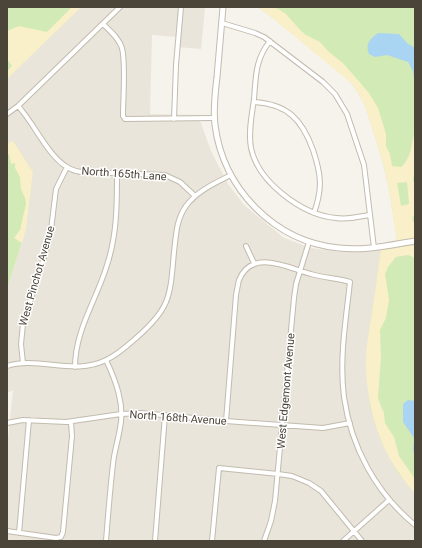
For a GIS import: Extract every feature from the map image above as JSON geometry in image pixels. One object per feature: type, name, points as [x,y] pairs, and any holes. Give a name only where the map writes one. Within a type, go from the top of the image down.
[{"type":"street","points":[[7,114],[18,106],[120,7]]},
{"type":"street","points":[[174,119],[176,65],[181,7]]},
{"type":"street","points":[[223,7],[214,118],[219,145],[231,175],[240,191],[260,212],[283,230],[321,246],[359,249],[415,241]]},
{"type":"street","points":[[222,23],[255,32],[270,41],[323,82],[343,106],[354,130],[364,165],[374,248]]},
{"type":"street","points":[[103,24],[116,38],[122,48],[123,116],[125,119],[214,118]]},
{"type":"street","points":[[270,41],[262,52],[258,62],[250,142],[256,161],[266,176],[294,203],[314,212],[341,219],[369,215]]},
{"type":"street","points":[[254,102],[280,107],[298,120],[305,131],[320,174],[320,196],[314,212]]},
{"type":"street","name":"North 165th Lane","points":[[18,106],[56,158],[67,167],[85,172],[159,174],[170,177],[184,184],[195,196]]},
{"type":"street","name":"West Pinchot Avenue","points":[[23,363],[21,337],[23,324],[50,238],[56,189],[67,167]]},
{"type":"street","points":[[75,367],[78,340],[105,272],[112,247],[116,217],[117,173]]},
{"type":"street","points":[[7,366],[23,363],[75,367],[92,365],[106,360],[121,350],[151,325],[165,306],[170,290],[178,221],[185,207],[195,196],[231,175]]},
{"type":"street","name":"West Edgemont Avenue","points":[[264,541],[274,508],[296,284],[309,242]]},
{"type":"street","points":[[246,246],[254,263]]},
{"type":"street","points":[[226,421],[236,295],[239,280],[246,269],[254,263],[270,262],[310,274],[350,282],[343,375],[344,397],[350,423],[366,466],[389,500],[415,525]]},
{"type":"street","points":[[106,360],[117,386],[121,414],[121,427],[113,463],[106,541]]},
{"type":"street","name":"North 168th Avenue","points":[[7,423],[19,420],[55,423],[71,422],[121,414],[141,413],[282,426],[323,428],[350,423]]},
{"type":"street","points":[[154,541],[165,415]]},
{"type":"street","points":[[19,533],[29,420]]},
{"type":"street","points":[[7,531],[56,538],[61,537],[63,532],[72,436],[71,422]]},
{"type":"street","points":[[212,541],[219,468],[292,476],[309,483],[321,491],[362,541]]},
{"type":"street","points":[[343,541],[389,500]]},
{"type":"shaded area","points":[[81,7],[207,7],[205,8],[201,49],[177,47],[178,37],[152,35],[150,114],[198,115],[211,151],[228,184],[244,205],[284,238],[311,248],[340,252],[381,250],[368,338],[366,370],[370,405],[380,439],[397,472],[415,493],[415,541],[7,540],[7,448],[13,390],[7,393],[7,289],[26,229],[13,141],[7,143],[7,79]]},
{"type":"green space","points":[[7,7],[81,7],[7,79]]},
{"type":"green space","points":[[255,7],[415,7],[415,493],[397,472],[380,439],[370,406],[366,370],[368,338],[381,250],[398,247],[389,189],[383,163],[366,108],[357,91],[338,70],[270,16],[259,8]]},
{"type":"green space","points":[[13,141],[33,172],[26,229],[7,289],[7,143]]},
{"type":"sand","points":[[72,7],[81,7],[7,79],[7,71],[12,66],[7,59],[7,31],[19,26],[47,32]]},
{"type":"sand","points":[[255,7],[275,7],[286,14],[301,31],[320,42],[329,52],[343,63],[369,93],[378,108],[386,134],[386,146],[390,154],[392,166],[401,167],[407,159],[411,149],[415,127],[415,172],[413,179],[415,188],[415,216],[412,217],[413,222],[415,222],[415,238],[397,241],[389,189],[383,163],[366,108],[357,91],[351,83],[259,8]],"holes":[[[407,182],[409,204],[401,206],[397,183]]]},
{"type":"sand","points":[[13,141],[33,172],[26,229],[22,243],[14,238],[20,230],[26,204],[21,189],[20,177],[15,168],[15,163],[11,164],[9,154],[7,154],[7,143]]},
{"type":"sand","points":[[415,245],[415,258],[408,255],[396,257],[388,267],[385,274],[389,300],[386,318],[380,330],[381,357],[378,397],[384,413],[385,423],[394,437],[399,456],[415,479],[415,493],[394,466],[386,451],[374,421],[370,405],[366,357],[381,250]]},
{"type":"water","points":[[378,33],[399,34],[407,43],[415,48],[415,86],[413,71],[408,62],[387,55],[375,57],[369,54],[369,42]]},
{"type":"water","points":[[408,400],[415,401],[415,455],[413,450],[414,438],[403,422],[403,404]]}]
